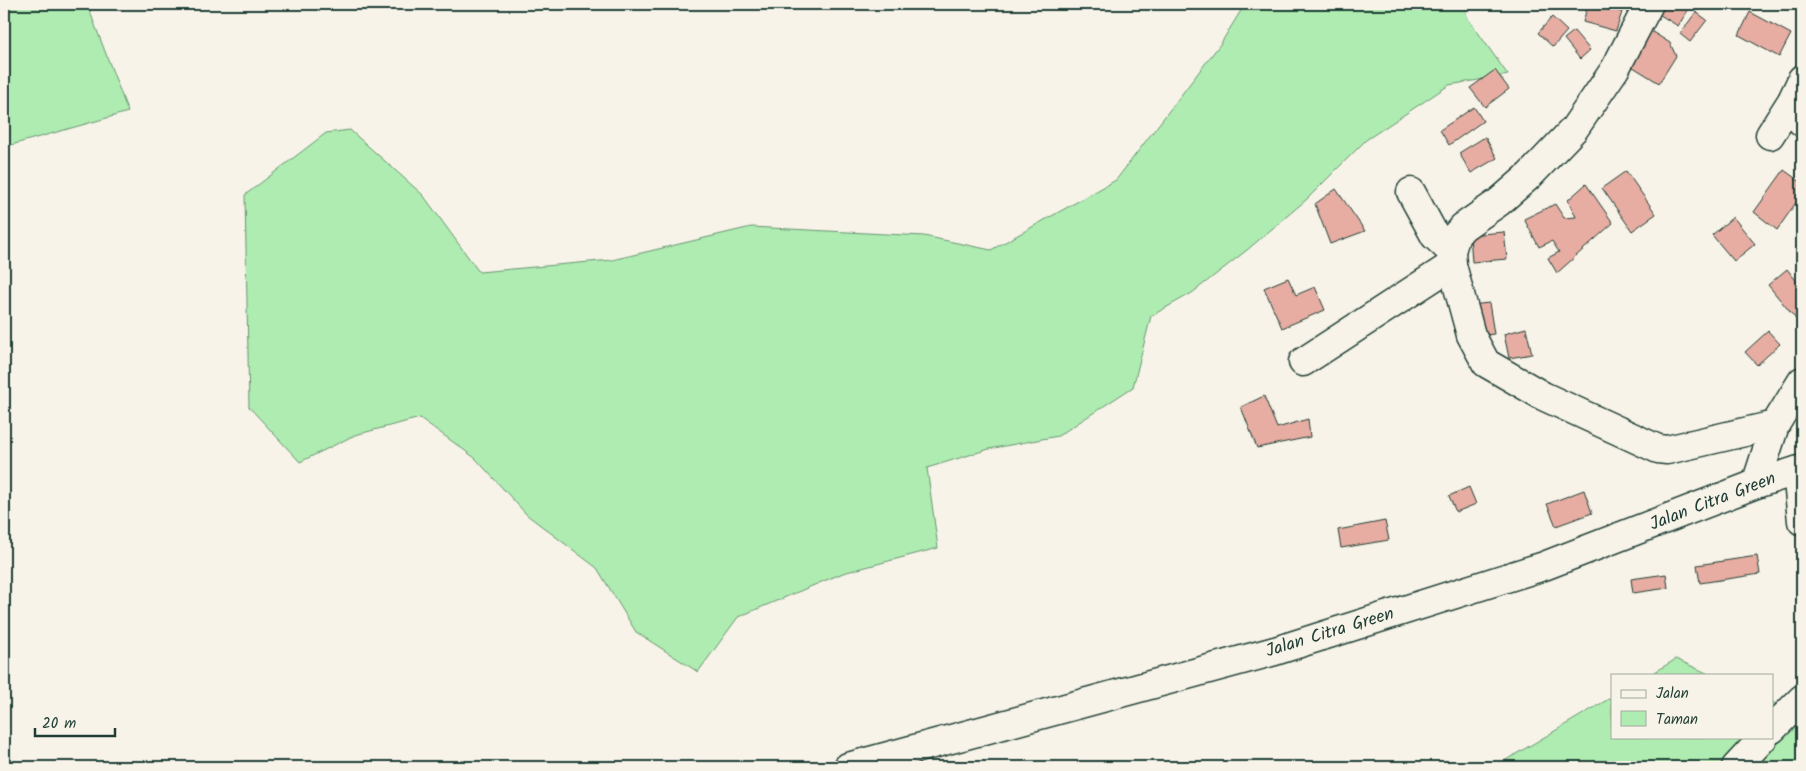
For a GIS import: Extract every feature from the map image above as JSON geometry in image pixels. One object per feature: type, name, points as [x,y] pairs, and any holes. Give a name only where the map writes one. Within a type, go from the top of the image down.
[{"type":"street","points":[[1303,362],[1451,258],[1456,235],[1463,227],[1499,202],[1530,175],[1574,129],[1615,69],[1649,4]]},
{"type":"street","points":[[1770,135],[1799,101]]},
{"type":"street","points":[[1410,192],[1435,236],[1451,258],[1470,335],[1486,364],[1542,396],[1658,449],[1667,450],[1776,425]]},
{"type":"street","points":[[1756,484],[1776,425],[1802,382]]},
{"type":"street","points":[[1800,470],[1802,521]]},
{"type":"street","name":"Jalan Citra Green","points":[[848,767],[1293,645],[1544,566],[1756,484],[1800,470]]},
{"type":"street","points":[[1774,727],[1802,699]]},
{"type":"street","points":[[1736,767],[1763,738]]},
{"type":"green space","points":[[4,4],[87,4],[128,112],[4,147]]},
{"type":"green space","points":[[1245,4],[1464,4],[1467,17],[1508,75],[1449,85],[1366,140],[1306,200],[1247,250],[1192,293],[1151,316],[1133,387],[1058,436],[989,449],[927,468],[938,548],[843,573],[738,617],[698,672],[636,632],[597,568],[527,515],[475,458],[420,418],[355,435],[300,462],[249,407],[245,195],[326,133],[350,130],[423,195],[479,272],[612,260],[751,227],[924,236],[991,250],[1116,180],[1221,43]]},
{"type":"green space","points":[[1676,659],[1709,674],[1652,674]]},
{"type":"green space","points":[[1611,698],[1611,738],[1774,738],[1774,703],[1802,716],[1802,767],[1494,767]]},
{"type":"building","points":[[1588,4],[1595,4],[1622,12],[1616,31],[1583,22]]},
{"type":"building","points":[[1656,4],[1692,4],[1678,26],[1652,10]]},
{"type":"building","points":[[1696,12],[1707,20],[1690,42],[1680,34]]},
{"type":"building","points":[[1750,12],[1791,34],[1779,57],[1739,35]]},
{"type":"building","points":[[1552,17],[1567,31],[1553,47],[1538,33]]},
{"type":"building","points":[[1646,28],[1670,43],[1676,56],[1659,83],[1625,62]]},
{"type":"building","points":[[1574,31],[1590,50],[1580,59],[1564,39]]},
{"type":"building","points":[[1495,70],[1509,89],[1485,107],[1470,88]]},
{"type":"building","points":[[1474,107],[1483,121],[1449,145],[1440,130]]},
{"type":"building","points":[[1485,137],[1497,158],[1471,173],[1459,153]]},
{"type":"building","points":[[1784,170],[1802,183],[1802,194],[1777,230],[1754,212]]},
{"type":"building","points":[[1626,171],[1656,214],[1632,231],[1602,188]]},
{"type":"building","points":[[1586,184],[1613,223],[1557,273],[1548,258],[1559,252],[1552,241],[1539,247],[1524,219],[1555,204],[1564,218],[1576,217],[1568,200]]},
{"type":"building","points":[[1336,189],[1365,231],[1330,244],[1315,204]]},
{"type":"building","points":[[1733,217],[1755,244],[1734,261],[1712,235]]},
{"type":"building","points":[[1504,232],[1507,259],[1472,262],[1470,235]]},
{"type":"building","points":[[1787,269],[1802,288],[1802,320],[1799,323],[1768,285]]},
{"type":"building","points":[[1288,278],[1296,295],[1315,287],[1325,310],[1282,328],[1264,288]]},
{"type":"building","points":[[1489,303],[1494,334],[1476,336],[1471,305]]},
{"type":"building","points":[[1526,328],[1532,354],[1509,358],[1504,334]]},
{"type":"building","points":[[1768,331],[1780,344],[1757,365],[1745,352]]},
{"type":"building","points":[[1264,396],[1277,428],[1308,419],[1310,437],[1257,448],[1241,407]]},
{"type":"building","points":[[1469,487],[1476,504],[1456,512],[1449,496]]},
{"type":"building","points":[[1584,490],[1592,513],[1556,526],[1547,504]]},
{"type":"building","points":[[1385,521],[1389,540],[1341,548],[1338,530]]},
{"type":"building","points":[[1757,556],[1760,574],[1700,583],[1697,565]]},
{"type":"building","points":[[1666,574],[1668,588],[1633,593],[1631,579]]}]
